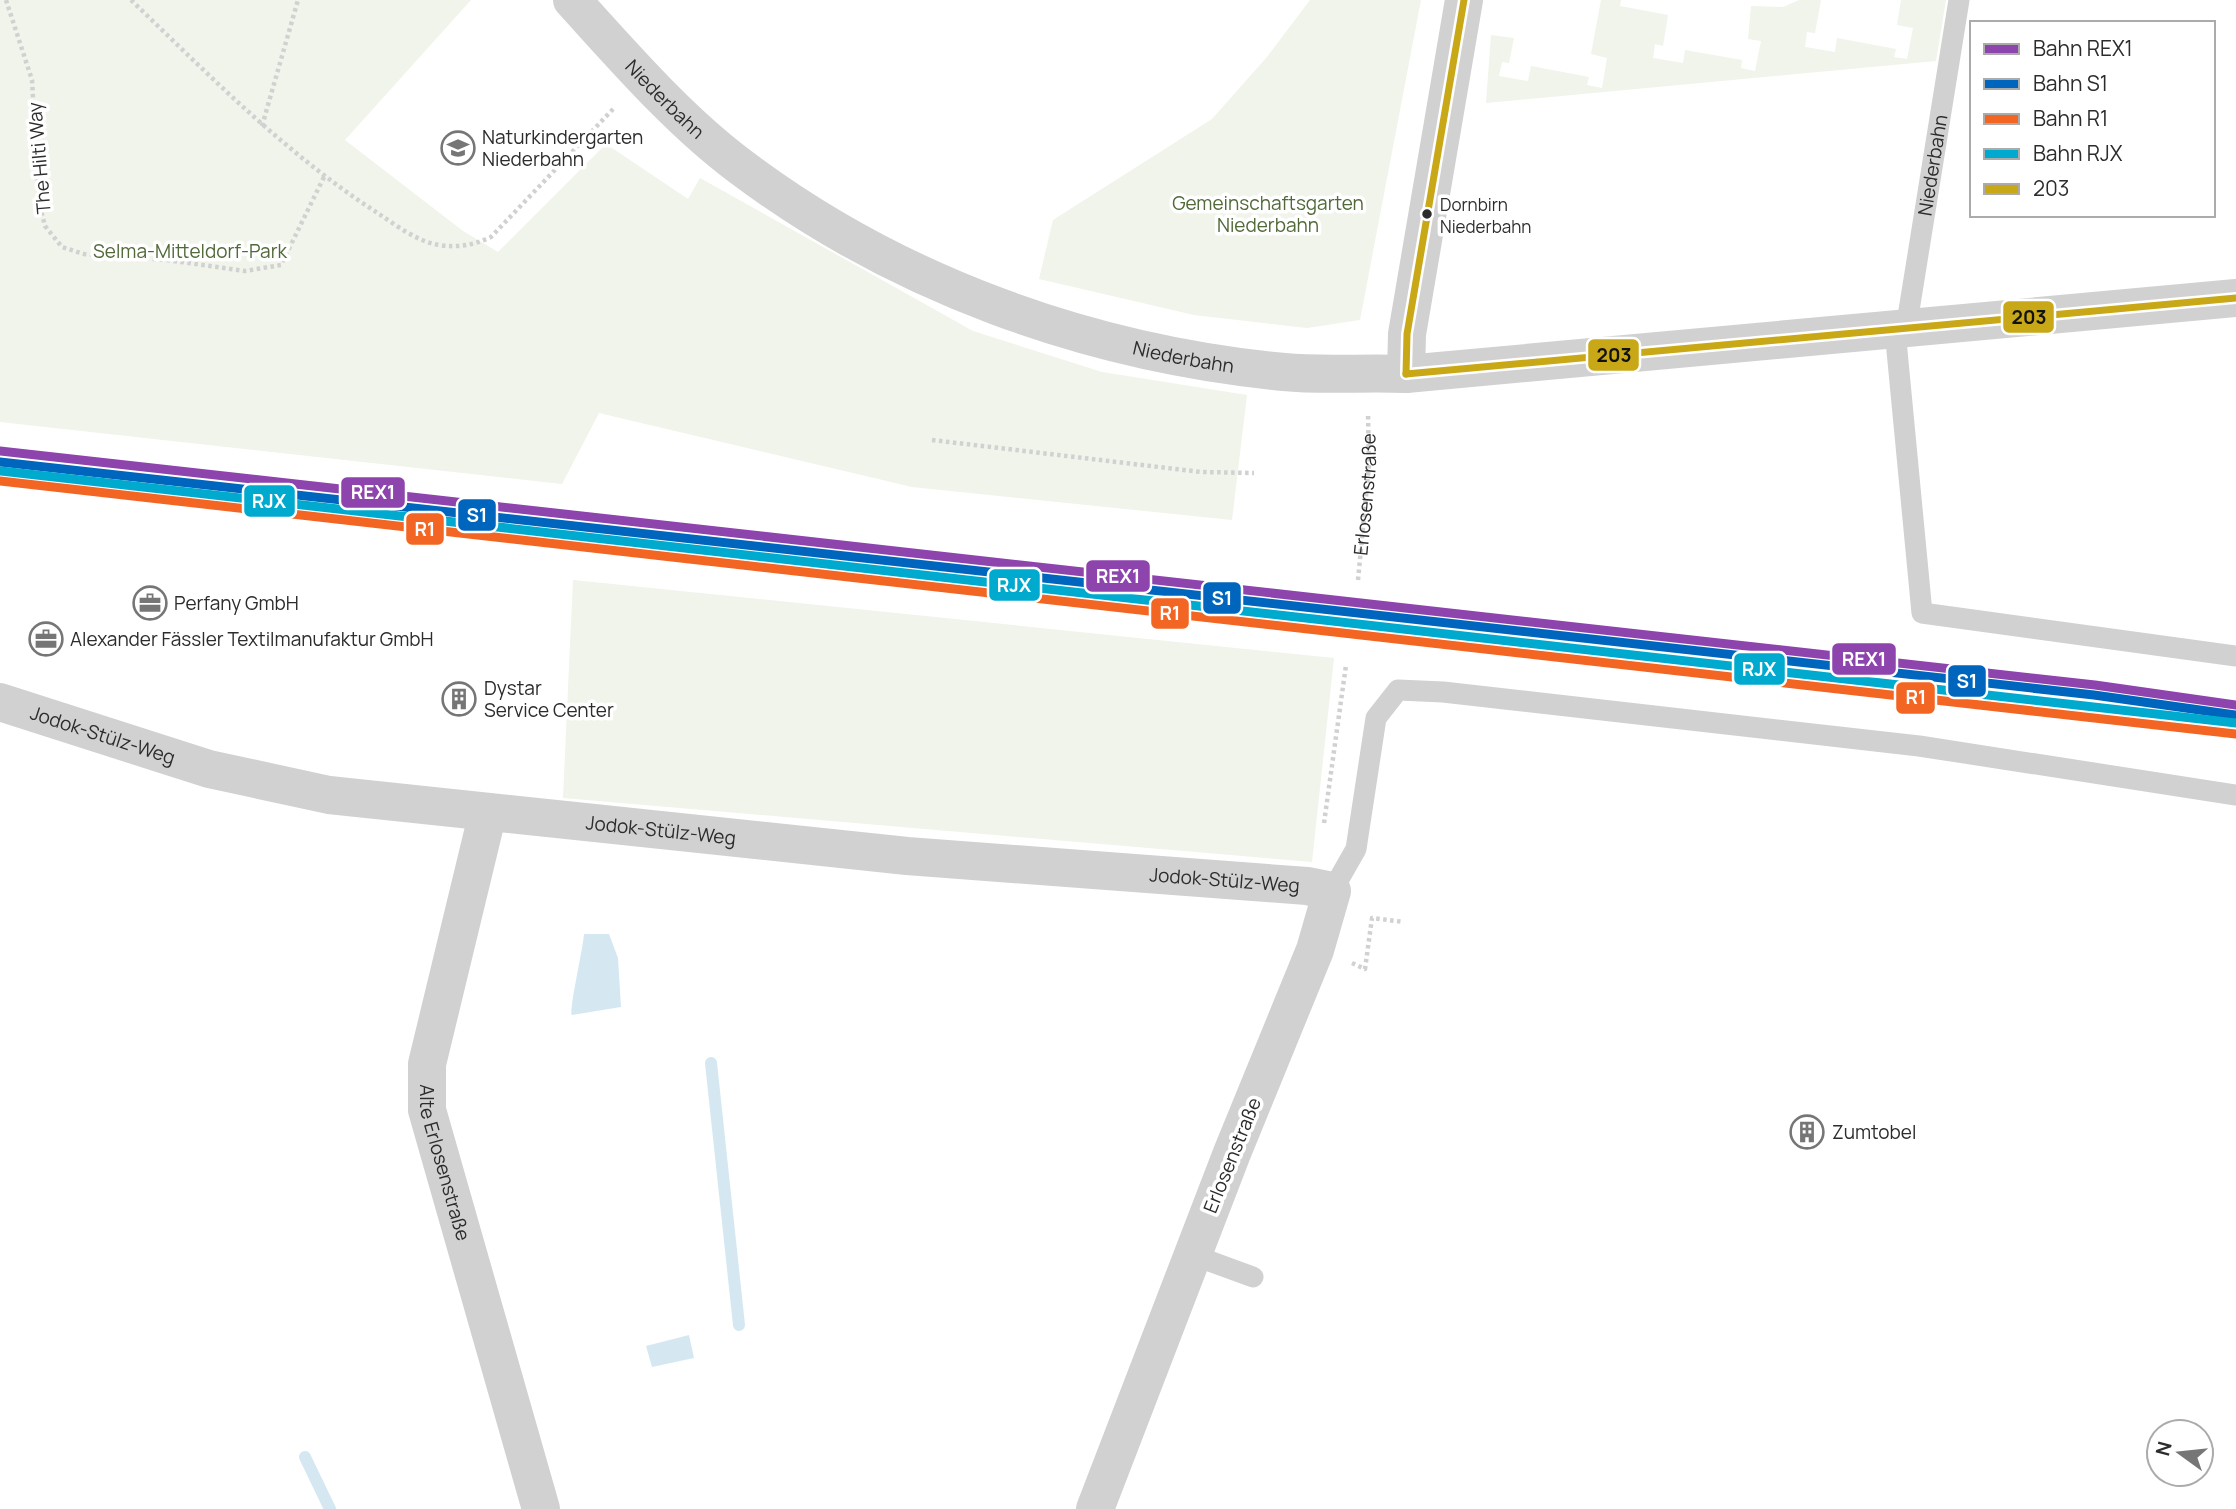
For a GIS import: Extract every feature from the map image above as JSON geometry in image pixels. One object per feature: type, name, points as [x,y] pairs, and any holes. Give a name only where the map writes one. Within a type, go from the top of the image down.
[{"type":"street","name":"Niederbahn","points":[[572,0],[643,78],[739,166],[857,244],[921,275],[1025,317],[1115,344],[1190,360],[1288,373],[1406,374],[2236,298]]},
{"type":"street","points":[[1406,374],[1407,334],[1464,0]]},
{"type":"street","name":"Jodok-Stülz-Weg","points":[[0,702],[209,769],[329,795],[907,856],[1307,886],[1332,891]]},
{"type":"street","name":"Alte Erlosenstraße","points":[[488,812],[427,1064],[428,1110],[541,1509]]},
{"type":"street","name":"Erlosenstraße","points":[[1095,1509],[1192,1255],[1315,950],[1332,891]]},
{"type":"lane","name":"Niederbahn","points":[[1901,330],[1959,0]]},
{"type":"lane","points":[[1901,330],[1922,612],[2236,656]]},
{"type":"lane","name":"Erlosenstraße","points":[[1332,891],[1356,849],[1376,718],[1398,690],[1443,692],[1919,746],[2236,795]]},
{"type":"lane","points":[[1192,1255],[1253,1277]]},
{"type":"path","name":"The Hilti Way","points":[[6,0],[32,80],[39,202],[45,226],[62,247],[84,254],[167,260],[245,271],[282,265],[324,177]]},
{"type":"path","points":[[131,0],[262,126],[324,177],[421,239],[438,245],[468,247],[491,237],[616,107]]},
{"type":"path","points":[[262,126],[298,0]]},
{"type":"path","name":"Erlosenstraße","points":[[1359,580],[1369,465],[1368,408]]},
{"type":"path","points":[[932,440],[1201,472],[1254,473]]},
{"type":"path","points":[[1323,830],[1346,665]]},
{"type":"path","points":[[1345,960],[1365,969],[1372,918],[1404,922]]},
{"type":"green space","name":"Selma-Mitteldorf-Park","points":[[0,0],[471,0],[345,140],[463,231],[498,252],[606,144],[688,199],[700,178],[973,331],[1102,372],[1247,395],[1232,520],[912,487],[599,413],[562,484],[0,422]]},
{"type":"green space","name":"Gemeinschaftsgarten Niederbahn","points":[[1310,0],[1421,0],[1360,320],[1307,328],[1194,315],[1039,279],[1053,220],[1212,119],[1267,57]]},
{"type":"green space","points":[[1601,0],[1621,0],[1620,6],[1668,15],[1663,46],[1655,44],[1653,58],[1683,63],[1685,50],[1742,60],[1741,68],[1755,71],[1761,41],[1748,39],[1751,6],[1783,7],[1799,0],[1821,0],[1815,33],[1807,32],[1805,47],[1835,52],[1837,38],[1896,49],[1894,57],[1907,59],[1913,28],[1897,25],[1901,0],[1946,0],[1936,61],[1486,103],[1491,35],[1514,38],[1509,63],[1502,62],[1499,76],[1528,81],[1531,66],[1589,77],[1587,85],[1602,88],[1607,58],[1591,54]]},
{"type":"green space","points":[[573,580],[1334,658],[1312,862],[563,798]]},
{"type":"water","points":[[584,934],[609,934],[618,958],[621,1007],[572,1015],[572,1002]]},
{"type":"water","points":[[689,1335],[694,1358],[652,1367],[646,1346]]},
{"type":"waterway","points":[[711,1063],[739,1325]]},
{"type":"waterway","points":[[305,1457],[330,1509]]},
{"type":"rail line","name":"REX1","points":[[0,451],[2095,685],[2236,705]]},
{"type":"rail line","name":"S1","points":[[0,462],[2094,695],[2235,715]]},
{"type":"rail line","name":"RJX","points":[[1,471],[2236,723]]},
{"type":"rail line","name":"R1","points":[[0,481],[2236,734]]},
{"type":"transit line","name":"203","points":[[1406,374],[1407,334],[1464,0]]},
{"type":"transit line","name":"203","points":[[1406,374],[2236,298]]},
{"type":"place","name":"Naturkindergarten Niederbahn","points":[[458,148]]},
{"type":"place","name":"Dornbirn Niederbahn","points":[[1427,214]]},
{"type":"place","name":"Perfany GmbH","points":[[150,603]]},
{"type":"place","name":"Alexander Fässler Textilmanufaktur GmbH","points":[[46,639]]},
{"type":"place","name":"Dystar Service Center","points":[[459,699]]},
{"type":"place","name":"Zumtobel","points":[[1807,1132]]}]
